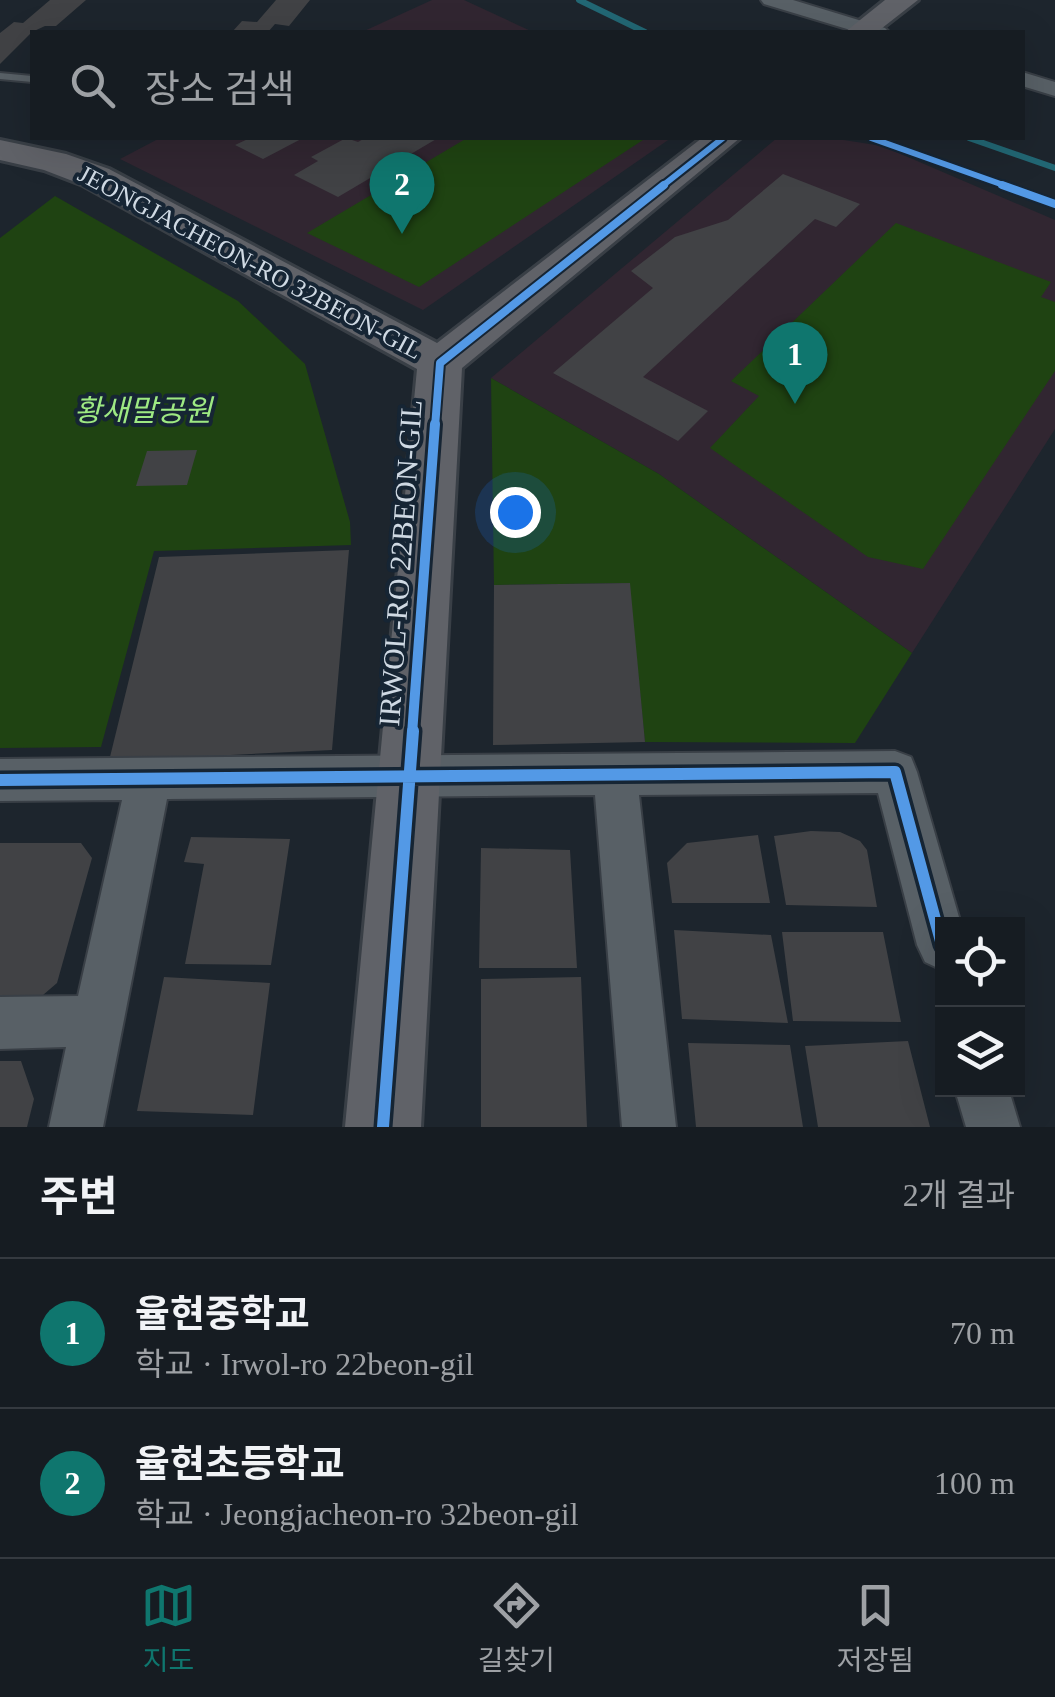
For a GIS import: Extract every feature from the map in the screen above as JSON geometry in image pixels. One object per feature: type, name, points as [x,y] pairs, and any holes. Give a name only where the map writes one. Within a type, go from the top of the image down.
[{"type":"street","points":[[771,0],[864,30]]},
{"type":"street","points":[[868,30],[904,0]]},
{"type":"street","points":[[1025,80],[1055,89]]},
{"type":"street","name":"IRWOL-RO 22BEON-GIL","points":[[383,1127],[440,363],[720,140]]},
{"type":"street","name":"JEONGJACHEON-RO 32BEON-GIL","points":[[0,150],[54,161],[96,177],[440,363]]},
{"type":"street","points":[[0,780],[895,772],[935,919]]},
{"type":"street","points":[[614,776],[649,1127]]},
{"type":"street","points":[[76,1127],[149,779]]},
{"type":"street","points":[[0,1023],[98,1021]]},
{"type":"street","points":[[984,1097],[992,1127]]},
{"type":"lane","points":[[0,76],[30,79]]},
{"type":"shaded area","points":[[432,0],[464,0],[529,30],[366,30]]},
{"type":"shaded area","points":[[156,140],[668,140],[423,310],[120,159]]},
{"type":"shaded area","points":[[775,140],[844,140],[882,146],[1055,220],[1055,429],[912,653],[659,474],[491,378]]},
{"type":"green space","points":[[464,140],[643,140],[419,287],[307,233]]},
{"type":"green space","name":"황새말공원","points":[[55,196],[238,301],[305,364],[350,522],[351,545],[154,551],[101,747],[0,748],[0,238]]},
{"type":"green space","points":[[896,223],[1051,282],[1041,297],[1055,302],[1055,371],[923,569],[868,557],[710,448],[759,396],[731,381]]},
{"type":"green space","points":[[491,378],[659,474],[912,653],[855,743],[645,742],[629,583],[494,585]]},
{"type":"building","points":[[50,0],[86,0],[56,26],[30,30],[0,64],[0,33],[14,22],[23,23]]},
{"type":"building","points":[[276,0],[310,0],[289,26],[275,24],[270,30],[234,30],[242,21],[257,22]]},
{"type":"building","points":[[246,140],[299,140],[263,159],[235,145]]},
{"type":"building","points":[[342,140],[435,140],[338,197],[294,175],[318,161],[311,157]]},
{"type":"building","points":[[783,174],[860,204],[836,227],[815,219],[643,377],[708,411],[678,441],[553,373],[653,288],[631,271],[675,237],[728,220]]},
{"type":"building","points":[[197,450],[187,485],[136,486],[147,451]]},
{"type":"building","points":[[349,550],[332,750],[109,761],[159,557]]},
{"type":"building","points":[[630,583],[645,742],[493,745],[494,585]]},
{"type":"building","points":[[840,832],[860,841],[867,850],[877,907],[786,905],[774,836]]},
{"type":"building","points":[[758,835],[770,903],[672,903],[667,863],[687,843]]},
{"type":"building","points":[[191,837],[290,839],[271,965],[185,964],[204,864],[184,862]]},
{"type":"building","points":[[0,843],[81,843],[92,858],[57,983],[36,1001],[0,1002]]},
{"type":"building","points":[[481,848],[570,850],[577,968],[479,968]]},
{"type":"building","points":[[674,930],[771,935],[788,1023],[682,1019]]},
{"type":"building","points":[[782,932],[883,932],[901,1022],[793,1021]]},
{"type":"building","points":[[164,977],[270,983],[253,1115],[137,1111]]},
{"type":"building","points":[[581,977],[587,1127],[481,1127],[481,979]]},
{"type":"building","points":[[908,1041],[930,1127],[818,1127],[805,1046]]},
{"type":"building","points":[[688,1043],[790,1045],[803,1127],[696,1127]]},
{"type":"building","points":[[0,1061],[21,1061],[34,1099],[27,1127],[0,1127]]},
{"type":"waterway","points":[[579,0],[641,30]]},
{"type":"waterway","points":[[975,140],[1055,168]]},
{"type":"cycle path","points":[[383,1127],[440,363],[720,140]]},
{"type":"cycle path","points":[[877,140],[1055,204]]},
{"type":"cycle path","points":[[0,780],[895,772],[935,919]]},
{"type":"place","name":"율현초등학교","points":[[402,234]]},
{"type":"place","name":"율현중학교","points":[[795,404]]}]
